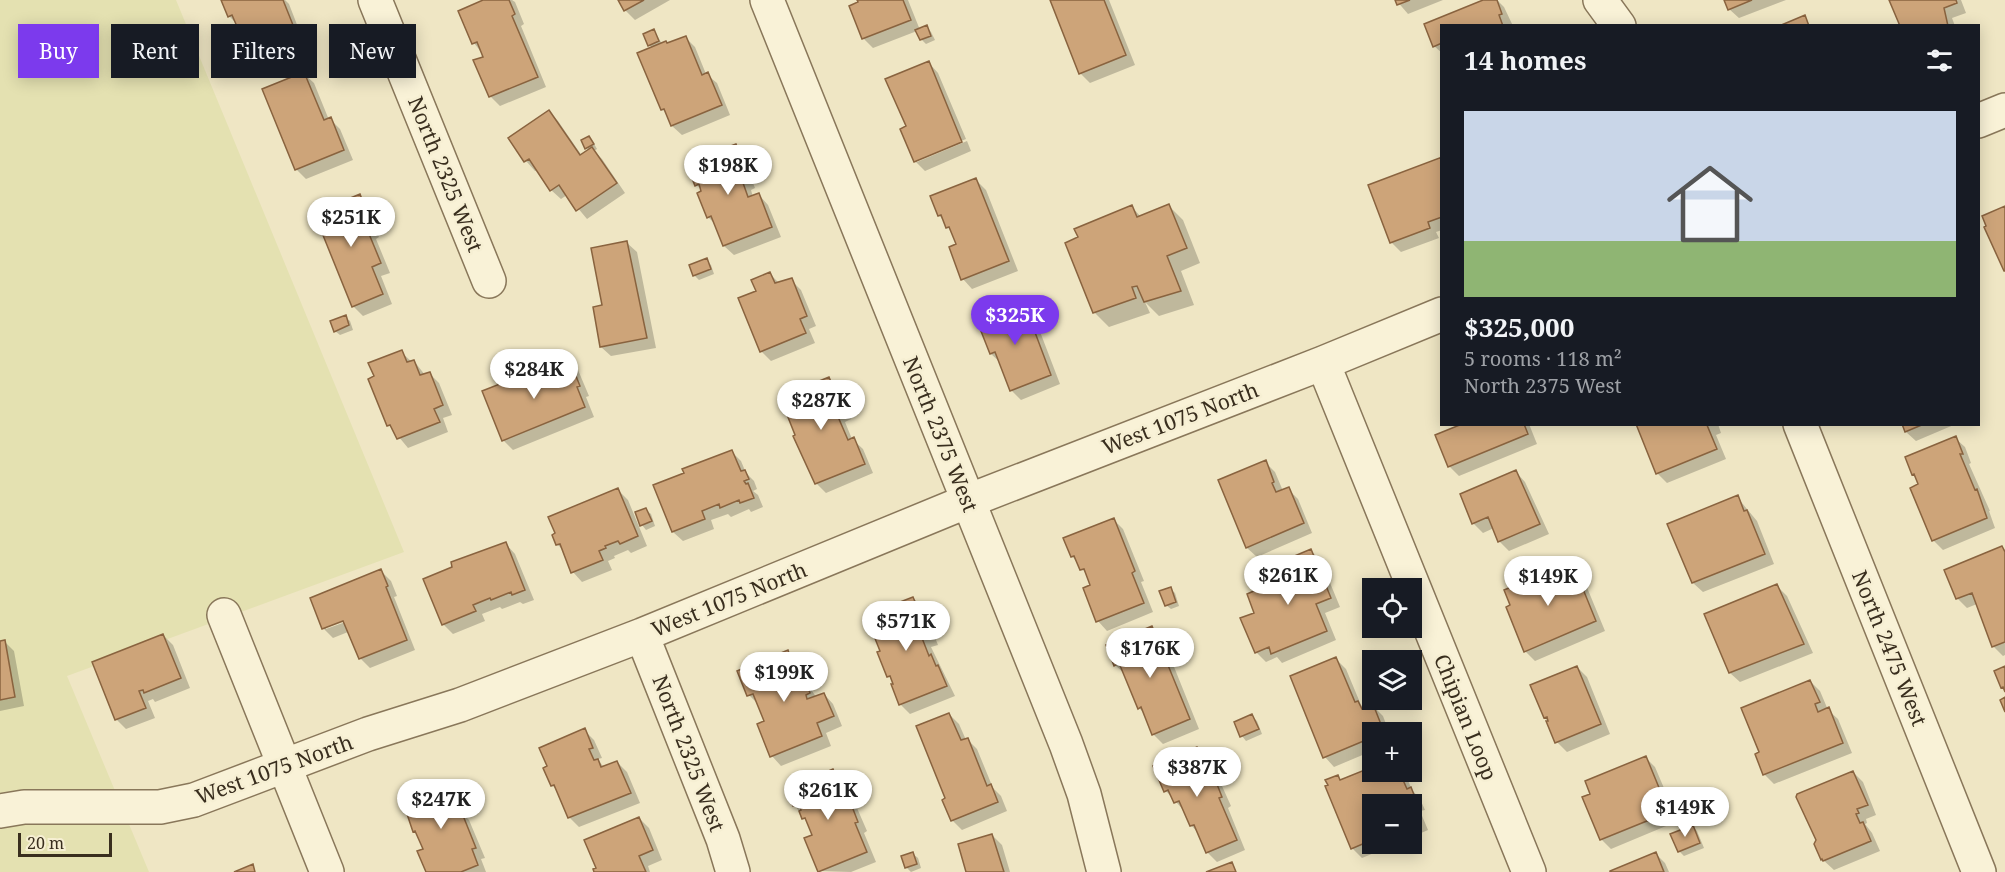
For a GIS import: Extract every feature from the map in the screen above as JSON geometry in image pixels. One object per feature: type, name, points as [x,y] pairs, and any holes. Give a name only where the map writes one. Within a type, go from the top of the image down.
[{"type":"street","name":"North 2325 West","points":[[375,0],[489,281]]},
{"type":"street","name":"North 2375 West","points":[[767,0],[1066,744],[1084,794],[1104,872]]},
{"type":"street","points":[[1600,0],[1618,24]]},
{"type":"street","points":[[1980,121],[2005,110]]},
{"type":"street","name":"West 1075 North","points":[[0,811],[24,807],[160,807],[194,800],[368,734],[460,705],[642,635],[968,501],[1323,363],[1440,315]]},
{"type":"street","name":"Chipian Loop","points":[[1323,363],[1529,872]]},
{"type":"street","name":"North 2475 West","points":[[1801,426],[1979,872]]},
{"type":"street","points":[[224,615],[327,872]]},
{"type":"street","name":"North 2325 West","points":[[642,635],[723,839],[733,872]]},
{"type":"shaded area","points":[[0,0],[176,0],[186,24],[111,24],[111,78],[199,78],[199,56],[404,552],[67,676],[149,872],[0,872]]},
{"type":"building","points":[[221,0],[283,0],[293,24],[236,24],[232,15],[228,17]]},
{"type":"building","points":[[483,0],[509,0],[515,14],[512,16],[538,77],[489,97],[473,60],[483,57],[477,42],[472,44],[458,11]]},
{"type":"building","points":[[618,0],[644,0],[624,11]]},
{"type":"building","points":[[857,0],[903,0],[911,20],[862,39],[849,6],[858,2]]},
{"type":"building","points":[[1050,0],[1104,0],[1126,55],[1079,74]]},
{"type":"building","points":[[1395,0],[1410,0],[1397,5]]},
{"type":"building","points":[[1483,0],[1497,0],[1502,14],[1499,15],[1502,24],[1440,24],[1440,44],[1433,47],[1424,24]]},
{"type":"building","points":[[1724,0],[1752,0],[1728,10]]},
{"type":"building","points":[[1889,0],[1956,0],[1957,3],[1944,8],[1948,24],[1899,24]]},
{"type":"building","points":[[1805,15],[1808,24],[1784,24]]},
{"type":"building","points":[[927,25],[931,36],[920,40],[915,30]]},
{"type":"building","points":[[654,29],[659,41],[648,46],[643,34]]},
{"type":"building","points":[[686,36],[702,75],[708,72],[722,105],[671,126],[664,109],[661,110],[637,53],[666,41],[667,43]]},
{"type":"building","points":[[929,61],[962,142],[914,162],[900,129],[906,126],[885,79]]},
{"type":"building","points":[[289,78],[306,78],[324,120],[331,117],[344,150],[295,170],[262,89]]},
{"type":"building","points":[[549,110],[580,155],[592,147],[617,183],[576,211],[559,185],[550,191],[529,159],[524,162],[508,138]]},
{"type":"building","points":[[589,136],[594,144],[585,149],[581,140]]},
{"type":"building","points":[[736,144],[743,162],[740,164],[746,179],[742,180],[748,197],[759,193],[772,227],[723,246],[711,216],[707,218],[697,193],[701,191],[699,184],[695,186],[686,163]]},
{"type":"building","points":[[1440,158],[1440,218],[1428,222],[1430,228],[1390,243],[1368,185]]},
{"type":"building","points":[[976,178],[1009,261],[961,280],[949,247],[956,244],[949,227],[946,228],[941,215],[938,216],[930,196]]},
{"type":"building","points":[[360,194],[370,228],[367,229],[381,263],[372,267],[383,294],[352,307],[314,213]]},
{"type":"building","points":[[1169,204],[1187,248],[1167,256],[1181,291],[1144,302],[1137,286],[1132,287],[1136,298],[1093,313],[1065,243],[1078,237],[1074,229],[1132,205],[1137,217]]},
{"type":"building","points":[[2005,206],[2004,271],[1984,227],[1986,226],[1982,216]]},
{"type":"building","points":[[627,241],[647,338],[600,347],[593,307],[602,305],[591,248]]},
{"type":"building","points":[[707,258],[711,269],[693,276],[689,265]]},
{"type":"building","points":[[770,272],[775,283],[792,278],[807,316],[800,319],[806,333],[760,352],[738,298],[756,291],[751,280]]},
{"type":"building","points":[[1027,302],[1033,318],[1030,319],[1051,375],[1010,391],[995,352],[990,354],[977,321]]},
{"type":"building","points":[[346,315],[349,325],[334,332],[330,321]]},
{"type":"building","points":[[402,350],[407,362],[414,360],[420,375],[430,372],[443,405],[434,409],[440,422],[397,439],[390,425],[387,426],[368,379],[374,376],[368,363]]},
{"type":"building","points":[[569,359],[580,386],[577,387],[585,407],[502,441],[482,391],[515,378],[518,385],[535,378],[534,375],[549,370],[548,367]]},
{"type":"building","points":[[829,377],[842,409],[836,412],[848,440],[854,437],[865,464],[815,484],[793,436],[795,435],[780,397]]},
{"type":"building","points":[[1457,426],[1525,426],[1528,434],[1448,467],[1435,435]]},
{"type":"building","points":[[1637,426],[1707,426],[1717,449],[1656,474]]},
{"type":"building","points":[[1903,426],[1919,426],[1905,432]]},
{"type":"building","points":[[1956,436],[1963,454],[1960,454],[1975,490],[1977,489],[1987,518],[1932,541],[1910,488],[1918,484],[1905,457]]},
{"type":"building","points":[[732,450],[741,471],[745,470],[749,479],[744,481],[748,483],[754,498],[740,503],[739,500],[720,508],[719,504],[702,511],[705,519],[672,532],[653,485],[684,473],[682,469]]},
{"type":"building","points":[[1266,460],[1276,492],[1289,487],[1304,523],[1246,548],[1218,480]]},
{"type":"building","points":[[1516,470],[1540,524],[1498,542],[1488,517],[1472,524],[1460,494]]},
{"type":"building","points":[[618,488],[638,536],[620,544],[618,541],[605,546],[606,548],[599,551],[603,560],[571,573],[560,544],[556,545],[552,535],[555,533],[548,517]]},
{"type":"building","points":[[1738,495],[1744,511],[1747,510],[1765,554],[1692,583],[1667,524]]},
{"type":"building","points":[[646,508],[652,521],[640,526],[635,512]]},
{"type":"building","points":[[1114,518],[1135,571],[1132,573],[1144,603],[1096,622],[1083,588],[1090,585],[1084,569],[1080,570],[1074,556],[1071,557],[1063,538]]},
{"type":"building","points":[[506,542],[525,590],[512,595],[511,592],[491,600],[490,598],[473,605],[476,611],[442,625],[423,579],[452,567],[451,562]]},
{"type":"building","points":[[2002,546],[2005,552],[2005,642],[1992,647],[1972,593],[1956,599],[1944,570]]},
{"type":"building","points":[[1311,549],[1331,598],[1316,604],[1327,631],[1271,654],[1269,647],[1255,653],[1240,618],[1254,613],[1247,594],[1284,578],[1278,563]]},
{"type":"building","points":[[1572,562],[1596,621],[1524,652],[1506,607],[1510,605],[1504,590]]},
{"type":"building","points":[[381,569],[407,640],[359,659],[343,621],[322,629],[310,598]]},
{"type":"building","points":[[1777,584],[1804,644],[1729,673],[1704,614]]},
{"type":"building","points":[[1171,587],[1176,602],[1165,606],[1159,591]]},
{"type":"building","points":[[913,597],[929,635],[922,638],[929,656],[931,654],[936,666],[938,665],[947,686],[899,705],[890,676],[887,677],[877,652],[880,651],[868,621],[884,615],[882,609]]},
{"type":"building","points":[[1152,626],[1190,719],[1152,735],[1141,707],[1138,709],[1119,663],[1114,666],[1106,645]]},
{"type":"building","points":[[163,634],[181,678],[144,693],[143,690],[139,691],[146,708],[115,720],[92,662]]},
{"type":"building","points":[[5,640],[15,697],[0,700],[0,641]]},
{"type":"building","points":[[788,650],[791,660],[796,658],[799,665],[794,667],[800,681],[804,679],[810,693],[806,695],[807,699],[824,693],[834,716],[817,723],[822,736],[770,757],[757,724],[764,721],[753,694],[747,696],[737,671]]},
{"type":"building","points":[[1336,657],[1355,702],[1358,701],[1362,710],[1375,710],[1380,722],[1362,722],[1362,742],[1323,758],[1290,676]]},
{"type":"building","points":[[1577,666],[1601,724],[1555,743],[1546,721],[1548,721],[1547,717],[1544,718],[1530,685]]},
{"type":"building","points":[[2005,666],[2005,692],[1994,671]]},
{"type":"building","points":[[1810,680],[1820,702],[1815,704],[1818,712],[1829,707],[1843,743],[1763,775],[1755,754],[1759,752],[1741,708]]},
{"type":"building","points":[[2005,697],[2005,712],[2000,700]]},
{"type":"building","points":[[949,713],[961,740],[968,738],[987,786],[991,784],[998,802],[951,821],[942,800],[945,798],[916,726]]},
{"type":"building","points":[[1252,714],[1259,729],[1240,737],[1234,722]]},
{"type":"building","points":[[585,728],[593,748],[589,749],[594,760],[598,759],[601,767],[617,761],[631,793],[568,818],[554,785],[551,786],[543,768],[547,766],[539,748]]},
{"type":"building","points":[[1197,747],[1209,776],[1213,774],[1222,797],[1219,798],[1237,840],[1206,853],[1194,825],[1190,826],[1179,801],[1174,803],[1168,790],[1164,792],[1153,766]]},
{"type":"building","points":[[1646,756],[1669,812],[1600,840],[1582,797],[1590,794],[1585,781]]},
{"type":"building","points":[[833,769],[844,798],[848,796],[858,822],[855,823],[867,852],[818,872],[804,838],[812,835],[805,818],[802,819],[799,804],[793,806],[786,789]]},
{"type":"building","points":[[1362,771],[1362,782],[1404,782],[1407,789],[1411,787],[1414,794],[1362,794],[1362,844],[1351,849],[1325,786],[1328,785],[1325,780],[1338,775],[1340,780]]},
{"type":"building","points":[[1853,771],[1868,805],[1857,809],[1859,813],[1856,814],[1860,823],[1863,822],[1871,841],[1823,861],[1814,844],[1816,840],[1796,797],[1797,794]]},
{"type":"building","points":[[448,782],[457,802],[453,804],[456,810],[460,808],[476,848],[472,849],[478,865],[461,872],[426,872],[417,851],[423,849],[415,831],[413,832],[402,799]]},
{"type":"building","points":[[639,817],[653,850],[639,856],[646,872],[594,872],[593,869],[596,868],[584,840]]},
{"type":"building","points":[[1693,825],[1700,843],[1678,852],[1670,834]]},
{"type":"building","points":[[992,834],[1004,872],[966,872],[958,844]]},
{"type":"building","points":[[913,852],[917,864],[905,868],[901,856]]},
{"type":"building","points":[[1656,852],[1664,872],[1610,872],[1610,871]]},
{"type":"building","points":[[1232,862],[1236,872],[1206,872]]},
{"type":"building","points":[[253,864],[255,872],[234,872]]}]
